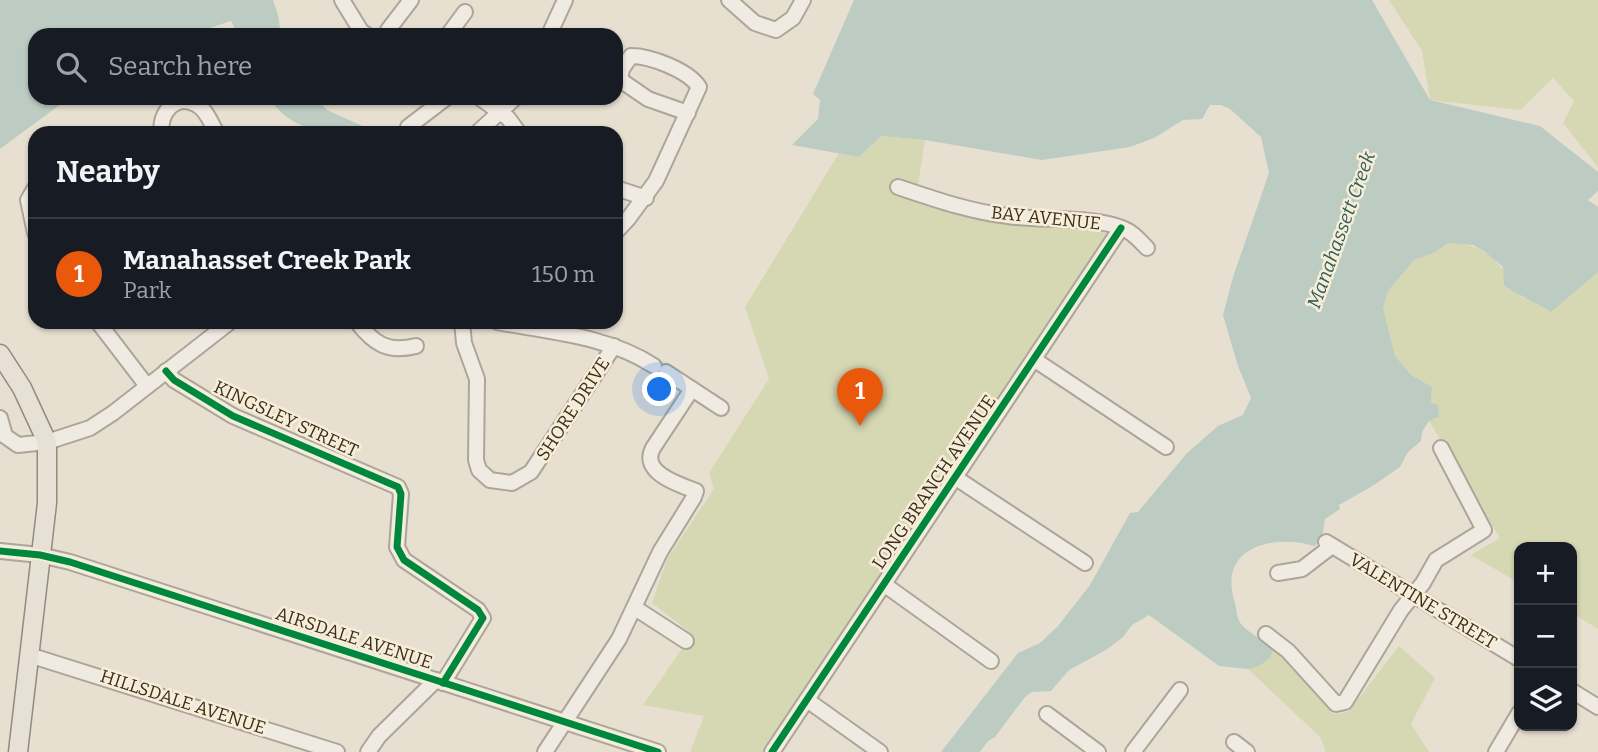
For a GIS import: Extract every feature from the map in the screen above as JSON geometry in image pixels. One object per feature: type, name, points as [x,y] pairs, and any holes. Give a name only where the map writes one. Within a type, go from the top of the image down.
[{"type":"main road","points":[[0,355],[22,388],[47,442],[47,503],[18,752]]},
{"type":"street","points":[[342,0],[359,28]]},
{"type":"street","points":[[390,28],[411,0]]},
{"type":"street","points":[[552,28],[565,0]]},
{"type":"street","points":[[729,0],[755,23],[776,30],[793,18],[803,0]]},
{"type":"street","points":[[453,28],[465,12]]},
{"type":"street","points":[[623,68],[631,56],[640,56],[668,65],[692,79],[699,87],[664,168],[646,198],[623,224]]},
{"type":"street","points":[[623,82],[648,99],[688,113]]},
{"type":"street","points":[[161,126],[166,110],[174,105]]},
{"type":"street","points":[[196,105],[204,110],[213,126]]},
{"type":"street","points":[[409,126],[437,105]]},
{"type":"street","points":[[490,105],[513,126]]},
{"type":"street","points":[[485,126],[508,105]]},
{"type":"street","name":"BAY AVENUE","points":[[898,187],[938,200],[1007,216],[1121,228],[1135,235],[1147,248]]},
{"type":"street","points":[[623,190],[646,198]]},
{"type":"street","name":"LONG BRANCH AVENUE","points":[[772,752],[1121,228]]},
{"type":"street","points":[[103,329],[147,386]]},
{"type":"street","points":[[0,418],[5,436],[18,445],[47,442],[90,428],[113,414],[221,329]]},
{"type":"street","points":[[362,329],[384,345],[400,350],[416,346]]},
{"type":"street","name":"SHORE DRIVE","points":[[463,329],[464,343],[477,380],[476,463],[486,477],[499,482],[516,482],[531,472],[614,346]]},
{"type":"street","name":"SHORE DRIVE","points":[[531,329],[614,346],[634,353],[721,408]]},
{"type":"street","points":[[1035,360],[1166,447]]},
{"type":"street","name":"KINGSLEY STREET","points":[[166,371],[174,380],[233,416],[398,487],[401,494],[397,547],[404,561],[478,610],[483,618],[439,682]]},
{"type":"street","points":[[545,752],[606,661],[635,608],[653,566],[691,504],[696,491],[652,468],[649,455],[692,389]]},
{"type":"street","points":[[1266,634],[1288,651],[1336,704],[1345,702],[1401,610],[1440,555],[1484,530],[1441,448]]},
{"type":"street","points":[[956,478],[1085,563]]},
{"type":"street","name":"VALENTINE STREET","points":[[1278,573],[1302,569],[1329,544],[1514,656]]},
{"type":"street","name":"AIRSDALE AVENUE","points":[[0,551],[40,555],[70,562],[659,752]]},
{"type":"street","points":[[885,585],[991,661]]},
{"type":"street","points":[[635,608],[686,641]]},
{"type":"street","name":"HILLSDALE AVENUE","points":[[29,655],[337,752]]},
{"type":"street","points":[[368,752],[379,736],[439,682]]},
{"type":"street","points":[[1133,752],[1180,690]]},
{"type":"street","points":[[1577,694],[1598,707]]},
{"type":"street","points":[[807,700],[880,752]]},
{"type":"street","points":[[1047,713],[1079,747],[1098,752]]},
{"type":"street","points":[[1496,752],[1514,721]]},
{"type":"street","points":[[1234,742],[1247,752]]},
{"type":"green space","points":[[1389,0],[1598,0],[1598,167],[1563,123],[1574,101],[1553,78],[1520,110],[1430,100],[1422,51]]},
{"type":"green space","points":[[881,136],[925,140],[918,185],[924,203],[1003,222],[1099,227],[1105,231],[1108,239],[763,752],[690,752],[704,716],[643,705],[692,634],[652,603],[667,559],[714,489],[709,473],[769,379],[745,307],[839,153],[859,157]]},
{"type":"green space","points":[[1448,243],[1474,247],[1484,252],[1501,266],[1521,297],[1551,312],[1598,272],[1598,629],[1577,616],[1577,542],[1514,542],[1514,580],[1471,555],[1500,538],[1429,421],[1438,418],[1431,403],[1432,387],[1411,375],[1395,356],[1383,308],[1388,291],[1414,260],[1436,252]]},
{"type":"green space","points":[[1399,646],[1435,678],[1411,724],[1429,752],[1326,752],[1320,737],[1248,669],[1274,647],[1333,714],[1348,712]]},
{"type":"water","points":[[0,0],[273,0],[280,28],[234,28],[231,21],[210,28],[28,28],[28,105],[60,105],[0,149]]},
{"type":"water","name":"Manahassett Creek","points":[[854,0],[1372,0],[1430,100],[1540,126],[1598,172],[1598,191],[1588,200],[1598,207],[1598,272],[1551,312],[1504,285],[1503,267],[1473,245],[1448,243],[1436,252],[1414,260],[1388,291],[1383,308],[1395,356],[1411,375],[1432,387],[1431,403],[1438,405],[1439,417],[1429,421],[1422,432],[1421,441],[1408,452],[1400,467],[1339,505],[1340,509],[1325,519],[1323,532],[1315,546],[1283,542],[1267,544],[1253,548],[1242,556],[1234,567],[1231,582],[1238,619],[1255,636],[1274,647],[1270,658],[1259,666],[1248,669],[1219,666],[1149,615],[1132,625],[1123,637],[1106,650],[1069,670],[1051,691],[1032,692],[1025,697],[995,737],[988,741],[980,752],[941,752],[1018,653],[1040,643],[1058,626],[1090,585],[1130,513],[1138,512],[1187,453],[1218,426],[1243,415],[1251,398],[1223,315],[1233,277],[1269,173],[1261,137],[1230,109],[1221,105],[1210,105],[1202,119],[1183,120],[1154,138],[1130,147],[1042,160],[925,140],[881,136],[859,157],[792,145],[818,119],[820,100],[813,94]]},
{"type":"water","points":[[275,105],[322,105],[327,110],[362,126],[302,126]]},
{"type":"cycle path","points":[[772,752],[1121,228]]},
{"type":"cycle path","points":[[166,371],[174,380],[233,416],[398,487],[401,494],[397,547],[404,560],[478,610],[483,618],[443,683]]},
{"type":"cycle path","points":[[0,551],[40,555],[70,562],[658,752]]},
{"type":"place","name":"Manahasset Creek Park","points":[[860,426]]}]
